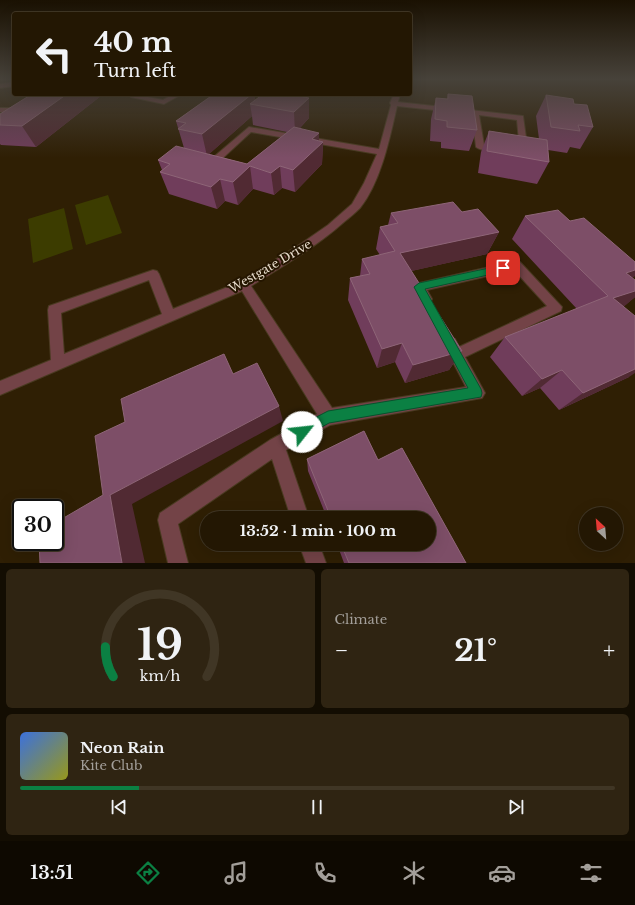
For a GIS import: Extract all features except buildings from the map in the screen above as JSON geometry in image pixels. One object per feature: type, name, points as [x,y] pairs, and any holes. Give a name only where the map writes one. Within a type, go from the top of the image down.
[{"type":"street","name":"Westgate Drive","points":[[0,388],[244,285],[306,246],[332,227],[356,206],[370,183],[382,152],[393,105]]},
{"type":"street","points":[[433,105],[474,113],[520,118],[524,152],[480,147],[474,113]]},
{"type":"street","points":[[0,110],[32,110]]},
{"type":"street","points":[[220,169],[207,166],[249,129],[290,140],[382,152]]},
{"type":"street","points":[[434,314],[419,287],[516,266],[556,307],[456,355]]},
{"type":"street","points":[[58,363],[54,310],[154,274],[169,316]]},
{"type":"street","points":[[244,285],[328,417]]},
{"type":"street","points":[[178,563],[167,520],[276,446],[328,417],[476,393],[445,334]]},
{"type":"street","points":[[276,446],[298,511]]},
{"type":"street","points":[[312,551],[316,563]]},
{"type":"shaded area","points":[[108,195],[122,233],[86,245],[75,205]]},
{"type":"shaded area","points":[[64,208],[73,249],[33,263],[28,219]]},
{"type":"route","points":[[302,432],[328,417],[476,393],[419,287],[503,268]]}]
